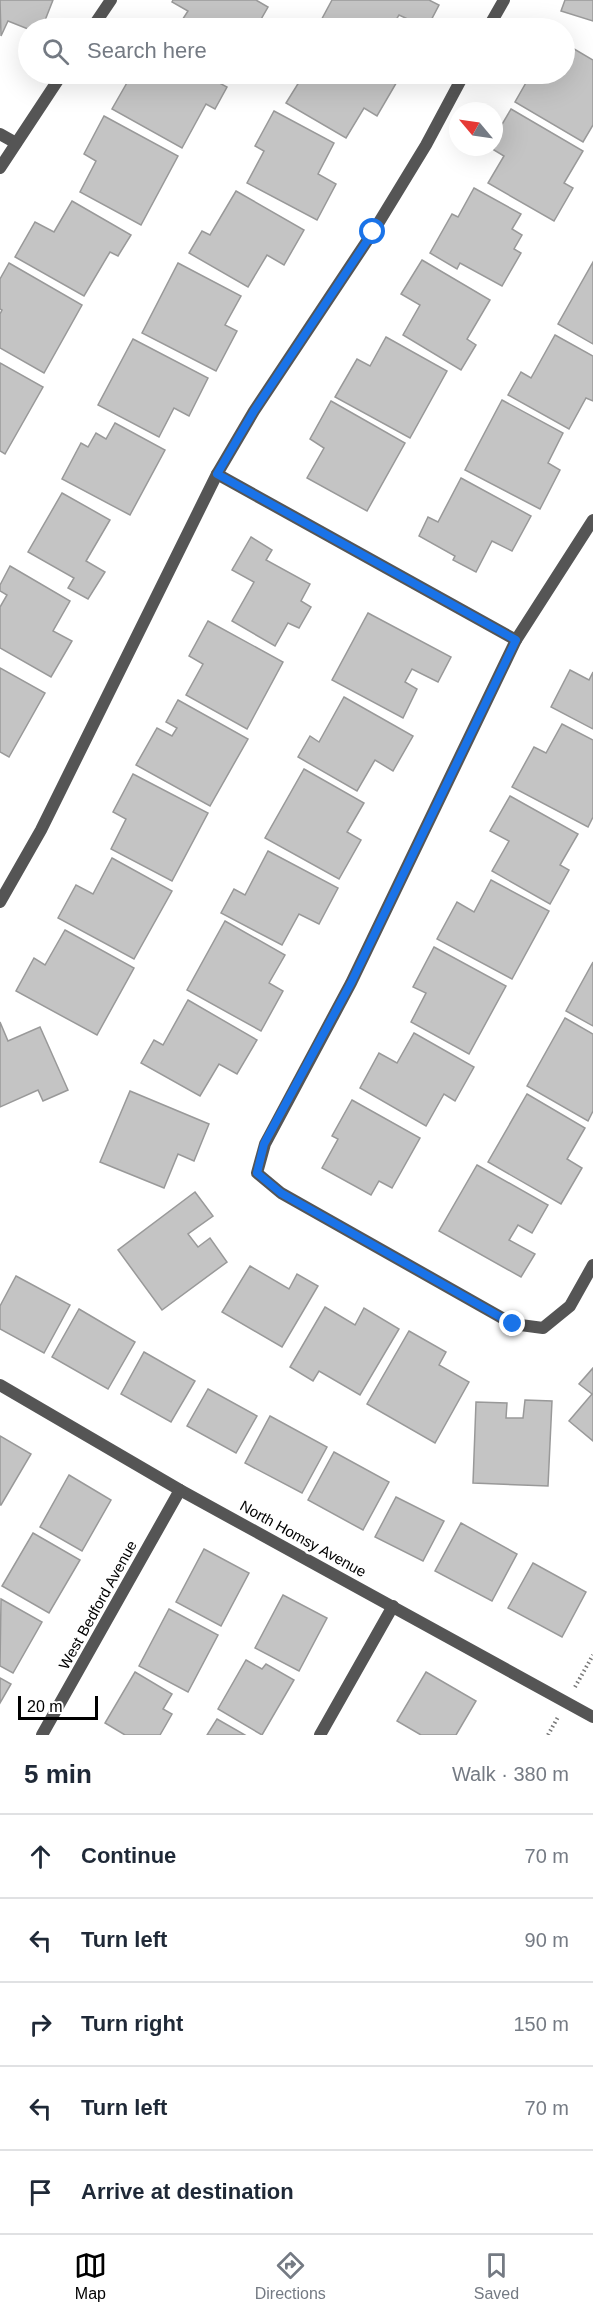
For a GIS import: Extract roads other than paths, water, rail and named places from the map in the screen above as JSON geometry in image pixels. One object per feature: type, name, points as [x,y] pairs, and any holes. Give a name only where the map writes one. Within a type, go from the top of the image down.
[{"type":"street","points":[[99,18],[111,0]]},
{"type":"street","points":[[494,18],[504,0]]},
{"type":"street","points":[[0,168],[55,84]]},
{"type":"street","points":[[0,902],[41,830],[217,474],[254,411],[379,222],[426,145],[459,84]]},
{"type":"street","points":[[0,135],[16,143]]},
{"type":"street","points":[[217,474],[516,640]]},
{"type":"street","points":[[593,520],[516,640],[351,983],[264,1144],[257,1173],[281,1193],[513,1324],[543,1328],[570,1306],[593,1265]]},
{"type":"street","name":"North Homsy Avenue","points":[[0,1385],[180,1490],[593,1717]]},
{"type":"street","name":"West Bedford Avenue","points":[[42,1735],[180,1490]]},
{"type":"street","points":[[320,1735],[393,1606]]}]
